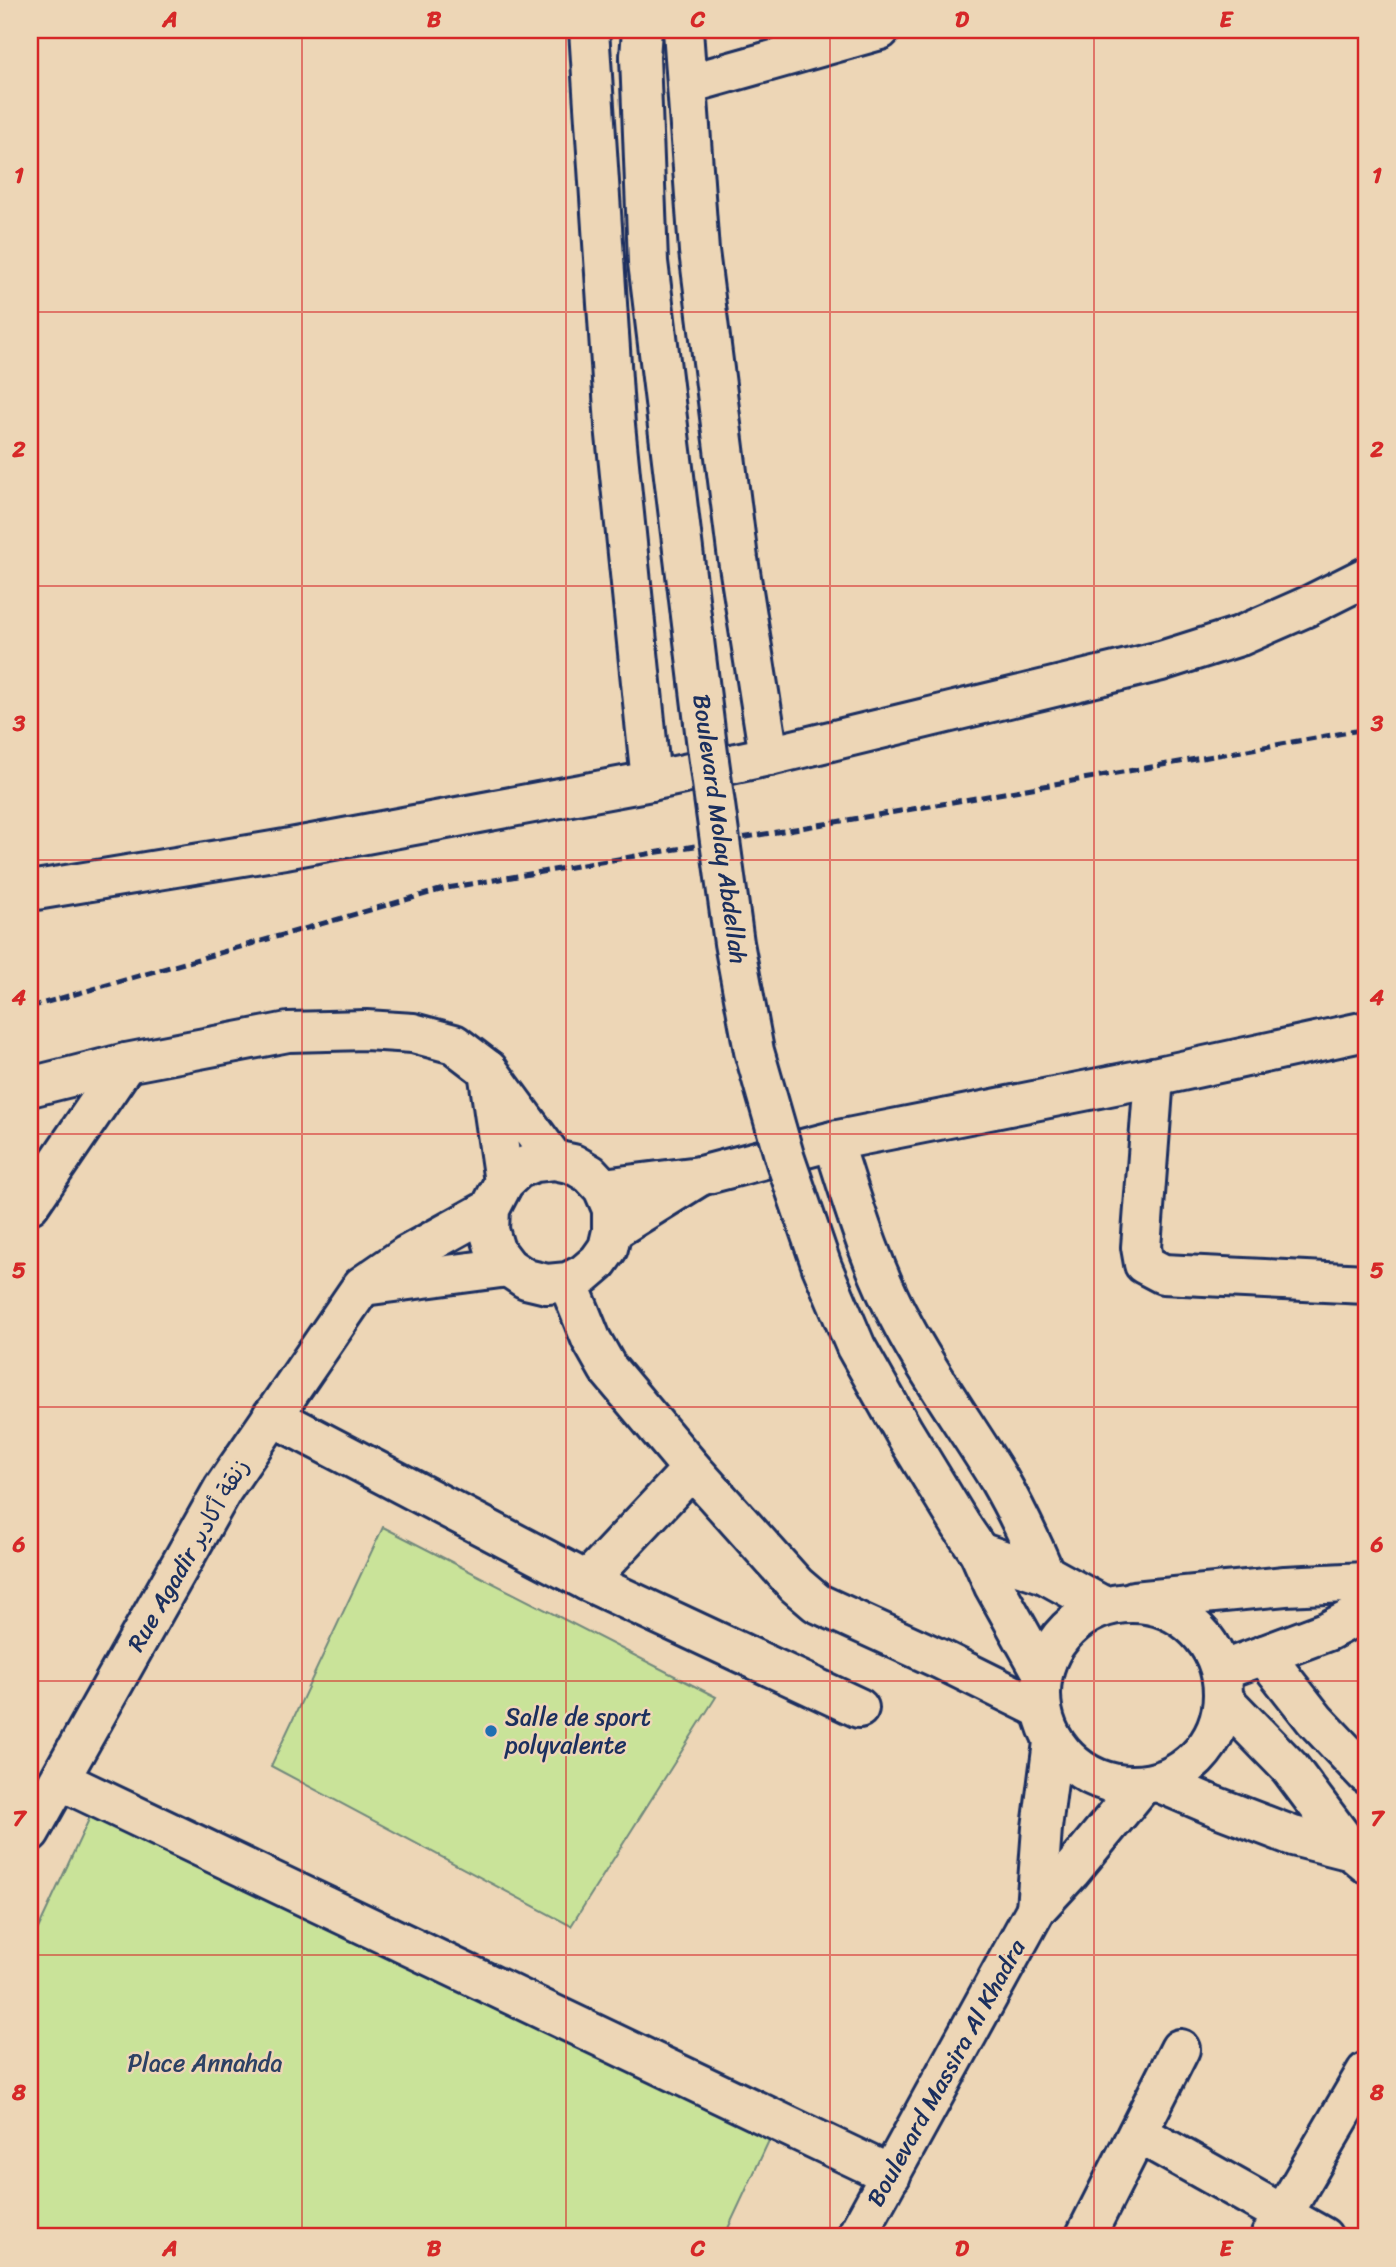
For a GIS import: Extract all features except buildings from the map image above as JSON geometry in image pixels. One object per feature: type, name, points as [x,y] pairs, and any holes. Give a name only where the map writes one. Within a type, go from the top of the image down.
[{"type":"street","points":[[589,30],[615,425],[651,781]]},
{"type":"street","points":[[683,30],[699,251],[738,559],[769,756]]},
{"type":"street","points":[[688,83],[880,30]]},
{"type":"street","name":"Boulevard Molay Abdellah","points":[[641,43],[650,276],[706,739],[734,943],[754,1051],[785,1159],[822,1267],[856,1347],[904,1432],[971,1540],[994,1586],[1045,1708]]},
{"type":"street","points":[[30,891],[285,849],[651,781],[769,756],[1161,661],[1240,636],[1366,577]]},
{"type":"street","points":[[30,1087],[126,1063],[288,1032],[366,1030],[413,1033],[454,1044],[488,1070],[554,1160]]},
{"type":"street","points":[[603,1188],[700,1176],[833,1141],[1154,1077],[1366,1031]]},
{"type":"street","points":[[30,1204],[126,1063]]},
{"type":"street","points":[[362,1286],[497,1195],[519,1169],[535,1162],[554,1160],[573,1164],[590,1174],[603,1188],[612,1209],[612,1231],[608,1248],[598,1262],[584,1274],[568,1282],[547,1284],[526,1279],[508,1267],[495,1250],[489,1230],[497,1195],[488,1070]]},
{"type":"street","points":[[1154,1077],[1141,1247],[1144,1264],[1163,1274],[1366,1284]]},
{"type":"street","points":[[833,1141],[862,1233],[879,1276],[903,1325],[1020,1517],[1045,1574]]},
{"type":"street","points":[[612,1231],[700,1176]]},
{"type":"street","points":[[362,1286],[508,1267]]},
{"type":"street","points":[[568,1282],[591,1339],[608,1369],[796,1586],[817,1603],[1045,1708],[1069,1762],[1091,1776],[1115,1784],[1149,1784],[1359,1857]]},
{"type":"street","name":"Rue Agadir زنقة أكادير","points":[[30,1832],[223,1489],[362,1286]]},
{"type":"street","points":[[272,1416],[587,1581],[859,1708]]},
{"type":"street","points":[[587,1581],[692,1469]]},
{"type":"street","points":[[971,1540],[1118,1604],[1164,1607],[1189,1621],[1209,1643],[1222,1685],[1220,1722],[1210,1742],[1196,1759],[1179,1772],[1149,1784],[1036,1909]]},
{"type":"street","points":[[1036,1909],[1042,1828],[1045,1708],[1054,1644],[1075,1621],[1118,1604],[1285,1586],[1366,1582]]},
{"type":"street","points":[[1222,1685],[1264,1655],[1328,1631],[1366,1611]]},
{"type":"street","points":[[1264,1655],[1315,1720],[1366,1774]]},
{"type":"street","points":[[1222,1685],[1359,1857]]},
{"type":"street","points":[[60,1780],[891,2175]]},
{"type":"street","name":"Boulevard Massira Al Khadra","points":[[856,2237],[1036,1909]]},
{"type":"street","points":[[1085,2237],[1180,2049]]},
{"type":"street","points":[[1276,2226],[1366,2072]]},
{"type":"street","points":[[1138,2133],[1276,2226],[1323,2237]]},
{"type":"green space","name":"Salle de sport polyvalente","points":[[383,1527],[716,1697],[571,1926],[271,1766]]},
{"type":"green space","name":"Place Annahda","points":[[90,1817],[773,2132],[724,2237],[30,2237],[30,1946]]},
{"type":"railway","points":[[30,1007],[447,888],[1366,729]]},
{"type":"place","name":"Salle de sport polyvalente","points":[[491,1731]]}]
